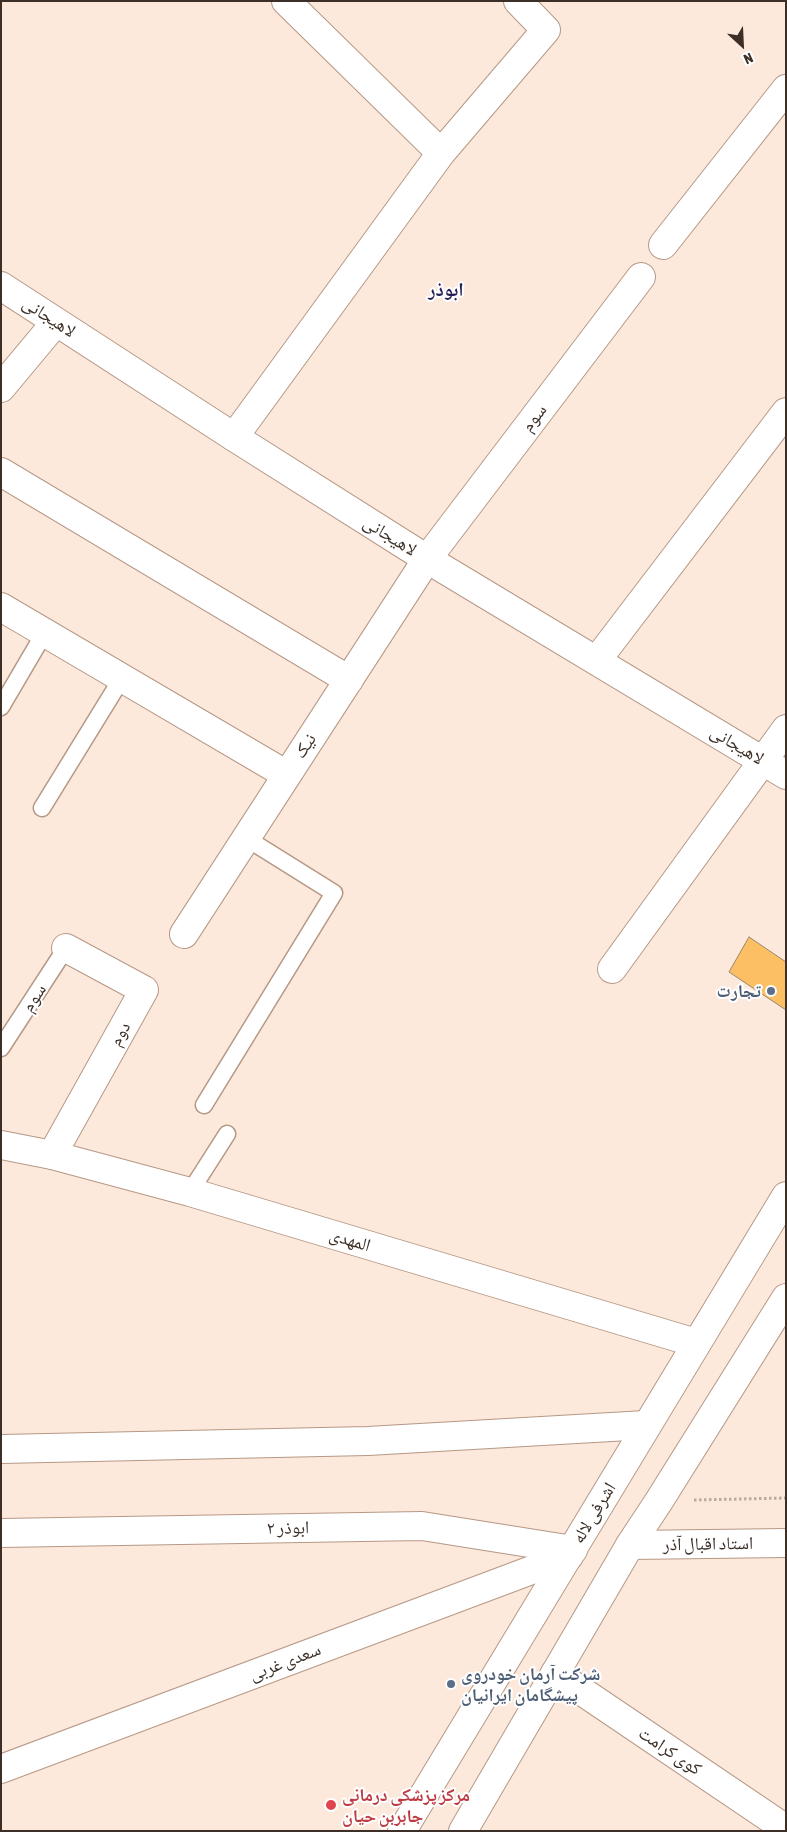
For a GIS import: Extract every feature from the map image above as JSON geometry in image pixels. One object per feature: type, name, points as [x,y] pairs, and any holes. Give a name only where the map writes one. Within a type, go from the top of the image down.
[{"type":"street","points":[[286,1],[441,153]]},
{"type":"street","points":[[234,437],[441,153],[546,30],[518,1]]},
{"type":"street","points":[[663,245],[786,89]]},
{"type":"street","name":"سوم","points":[[427,559],[641,277]]},
{"type":"street","name":"لاهیجانی","points":[[1,286],[427,559],[774,768]]},
{"type":"street","points":[[1,388],[56,322]]},
{"type":"street","points":[[597,660],[786,412]]},
{"type":"street","points":[[1,472],[349,680]]},
{"type":"street","name":"نیک","points":[[184,934],[427,559]]},
{"type":"street","points":[[1,606],[287,775]]},
{"type":"street","points":[[612,969],[774,768],[786,729]]},
{"type":"street","name":"دوم","points":[[52,1156],[144,990],[66,948]]},
{"type":"street","name":"المهدی","points":[[1,1145],[52,1156],[190,1192],[696,1343]]},
{"type":"street","name":"اشرفی لاله","points":[[402,1831],[786,1196]]},
{"type":"street","points":[[463,1831],[630,1545],[786,1298]]},
{"type":"street","points":[[1,1448],[368,1441],[646,1425]]},
{"type":"street","name":"ابوذر ۲","points":[[1,1533],[422,1526],[571,1553]]},
{"type":"street","name":"استاد اقبال آذر","points":[[630,1545],[786,1543]]},
{"type":"street","name":"سعدی غربی","points":[[1,1769],[571,1553]]},
{"type":"street","name":"کوی کرامت","points":[[555,1673],[786,1829]]},
{"type":"lane","points":[[1,707],[45,632]]},
{"type":"lane","points":[[42,808],[122,678]]},
{"type":"lane","points":[[204,1105],[334,893],[246,838]]},
{"type":"lane","name":"سوم","points":[[1,1048],[66,948]]},
{"type":"lane","points":[[190,1192],[227,1134]]},
{"type":"path","points":[[659,1500],[786,1498]]},
{"type":"building","name":"تجارت","points":[[749,937],[786,962],[786,1010],[729,972]]},
{"type":"place","name":"تجارت","points":[[771,991]]},
{"type":"place","name":"شرکت آرمان خودروی پیشگامان ایرانیان","points":[[451,1684]]},
{"type":"place","name":"مرکز پزشکی درمانی جابربن حیان","points":[[331,1805]]},
{"type":"district","name":"ابوذر","points":[[446,290]]}]
